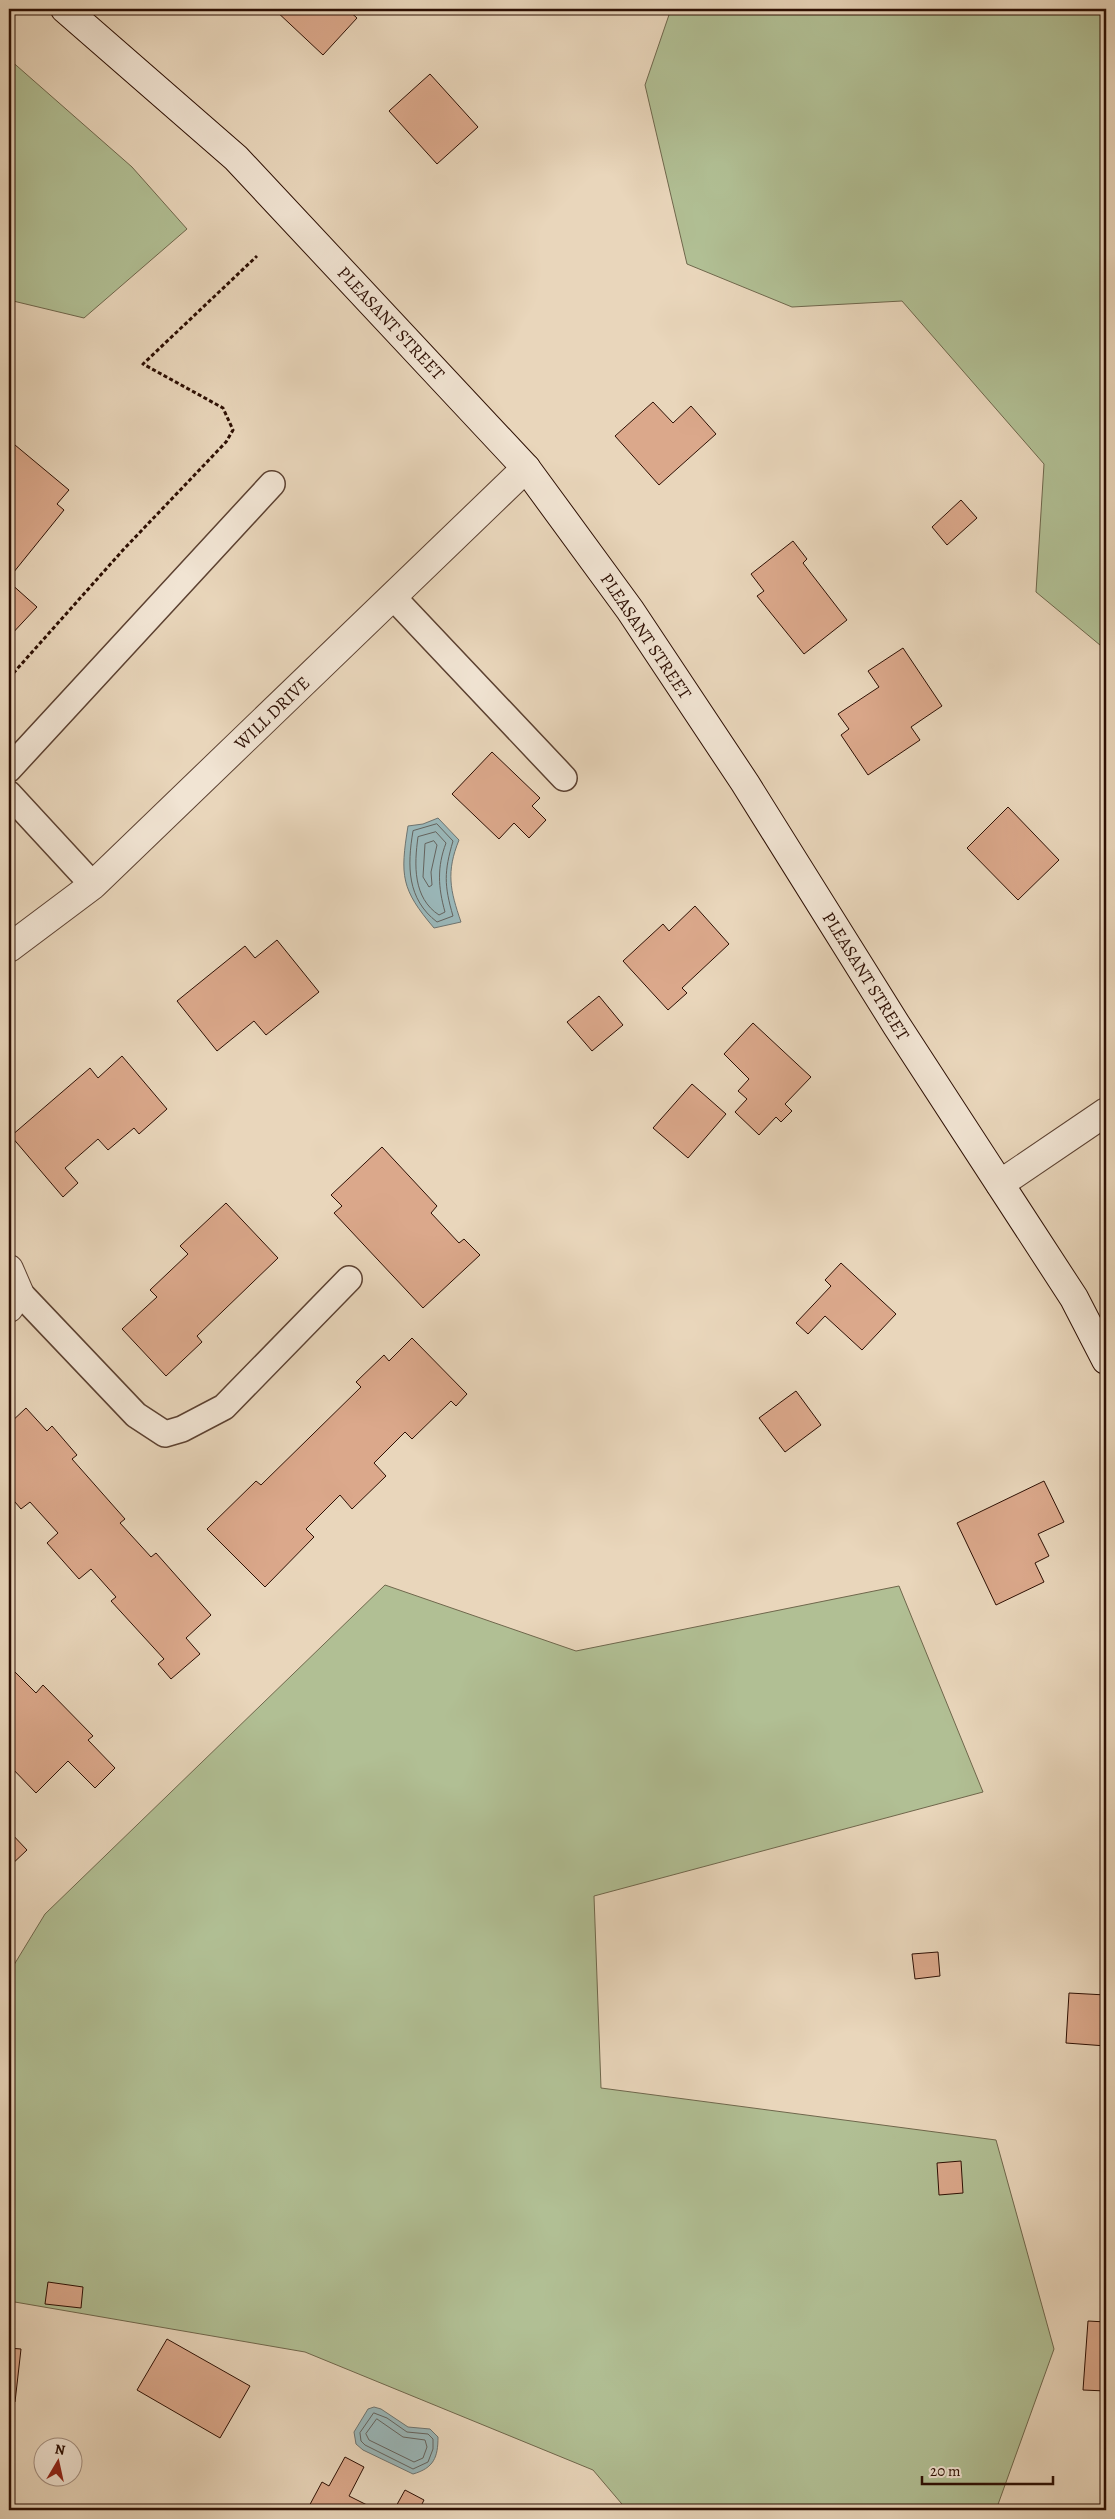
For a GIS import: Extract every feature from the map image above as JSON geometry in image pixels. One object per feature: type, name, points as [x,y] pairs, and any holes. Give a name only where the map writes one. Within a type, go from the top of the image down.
[{"type":"main road","name":"PLEASANT STREET","points":[[66,9],[236,158],[526,468],[630,610],[745,783],[897,1026],[1074,1298],[1106,1360]]},
{"type":"main road","name":"WILL DRIVE","points":[[9,948],[93,886],[526,468]]},
{"type":"main road","points":[[1000,1184],[1106,1112]]},
{"type":"lane","points":[[9,769],[272,484]]},
{"type":"lane","points":[[393,597],[564,778]]},
{"type":"lane","points":[[9,794],[93,886]]},
{"type":"lane","points":[[12,1290],[136,1415],[165,1434],[182,1429],[224,1407],[349,1279]]},
{"type":"path","points":[[9,678],[124,550],[226,442],[233,430],[223,408],[143,364],[257,256]]},
{"type":"green space","points":[[671,9],[1106,9],[1106,650],[1036,592],[1044,464],[902,301],[792,307],[687,264],[645,85]]},
{"type":"green space","points":[[9,59],[132,167],[187,229],[84,318],[9,300]]},
{"type":"green space","points":[[385,1585],[576,1651],[899,1586],[983,1792],[594,1896],[601,2088],[996,2140],[1054,2349],[996,2510],[627,2510],[593,2470],[305,2352],[9,2301],[9,1973],[45,1914]]},
{"type":"water","points":[[438,818],[459,840],[452,862],[451,881],[454,900],[461,922],[434,928],[409,892],[404,870],[404,858],[408,826],[423,824]]},
{"type":"water","points":[[374,2407],[381,2409],[408,2427],[430,2429],[438,2437],[436,2456],[430,2465],[420,2472],[413,2474],[363,2450],[356,2444],[354,2432],[368,2409]]},
{"type":"building","points":[[274,9],[347,9],[357,18],[323,55]]},
{"type":"building","points":[[430,74],[478,127],[437,164],[389,111]]},
{"type":"building","points":[[653,402],[673,423],[691,406],[716,434],[659,485],[615,436]]},
{"type":"building","points":[[9,440],[69,490],[57,504],[64,510],[9,578]]},
{"type":"building","points":[[961,500],[977,518],[947,545],[932,527]]},
{"type":"building","points":[[793,541],[807,559],[803,563],[847,620],[804,654],[757,596],[764,591],[751,574]]},
{"type":"building","points":[[9,582],[37,607],[9,637]]},
{"type":"building","points":[[903,648],[942,706],[911,727],[920,740],[868,775],[841,735],[849,729],[838,714],[879,687],[868,671]]},
{"type":"building","points":[[492,752],[540,798],[532,806],[546,820],[529,838],[514,823],[499,839],[452,794]]},
{"type":"building","points":[[1008,807],[1059,860],[1018,900],[967,848]]},
{"type":"building","points":[[695,906],[729,944],[682,988],[687,993],[668,1010],[623,961],[663,924],[669,931]]},
{"type":"building","points":[[277,940],[319,992],[266,1035],[254,1021],[217,1051],[177,1001],[245,946],[255,958]]},
{"type":"building","points":[[599,996],[623,1025],[592,1051],[567,1022]]},
{"type":"building","points":[[753,1023],[811,1077],[785,1104],[792,1111],[781,1122],[776,1117],[759,1135],[735,1112],[747,1099],[738,1091],[749,1079],[724,1054]]},
{"type":"building","points":[[122,1056],[167,1109],[139,1134],[134,1128],[108,1150],[98,1139],[65,1168],[78,1183],[63,1197],[11,1136],[90,1068],[98,1078]]},
{"type":"building","points":[[692,1084],[726,1114],[688,1158],[653,1128]]},
{"type":"building","points":[[382,1147],[437,1206],[431,1213],[459,1243],[464,1239],[480,1255],[423,1308],[334,1213],[342,1206],[331,1195]]},
{"type":"building","points":[[226,1203],[278,1258],[197,1336],[202,1342],[166,1376],[122,1329],[157,1297],[150,1290],[188,1254],[180,1246]]},
{"type":"building","points":[[841,1263],[896,1314],[862,1350],[825,1316],[808,1334],[796,1323],[831,1286],[825,1280]]},
{"type":"building","points":[[412,1338],[467,1394],[456,1406],[451,1401],[412,1439],[405,1432],[374,1463],[386,1476],[352,1509],[340,1495],[306,1529],[314,1537],[265,1587],[207,1529],[256,1481],[261,1485],[361,1387],[356,1382],[384,1355],[389,1361]]},
{"type":"building","points":[[796,1391],[821,1425],[785,1452],[759,1418]]},
{"type":"building","points":[[26,1408],[47,1431],[52,1426],[77,1455],[72,1459],[125,1519],[120,1523],[151,1557],[156,1553],[211,1615],[186,1638],[200,1654],[171,1679],[158,1664],[164,1659],[111,1601],[116,1597],[91,1569],[79,1579],[47,1543],[58,1533],[30,1502],[21,1509],[9,1495],[9,1424]]},
{"type":"building","points":[[1044,1481],[1064,1522],[1038,1534],[1049,1556],[1035,1563],[1044,1582],[996,1605],[957,1523]]},
{"type":"building","points":[[9,1666],[36,1693],[43,1685],[93,1736],[88,1740],[115,1768],[95,1788],[68,1761],[36,1793],[9,1765]]},
{"type":"building","points":[[1106,1741],[1106,1763],[1102,1742]]},
{"type":"building","points":[[9,1831],[27,1850],[9,1867]]},
{"type":"building","points":[[938,1952],[940,1976],[915,1979],[912,1954]]},
{"type":"building","points":[[1069,1993],[1106,1995],[1106,2046],[1066,2043]]},
{"type":"building","points":[[961,2161],[963,2193],[939,2195],[937,2163]]},
{"type":"building","points":[[48,2282],[83,2287],[81,2308],[45,2304]]},
{"type":"building","points":[[1088,2321],[1106,2322],[1106,2391],[1083,2390]]},
{"type":"building","points":[[167,2339],[250,2386],[220,2438],[137,2390]]},
{"type":"building","points":[[9,2348],[21,2349],[15,2402],[9,2401]]},
{"type":"building","points":[[345,2457],[364,2467],[349,2496],[377,2510],[307,2510],[322,2482],[329,2486]]},
{"type":"building","points":[[405,2490],[424,2500],[419,2510],[394,2510]]}]
